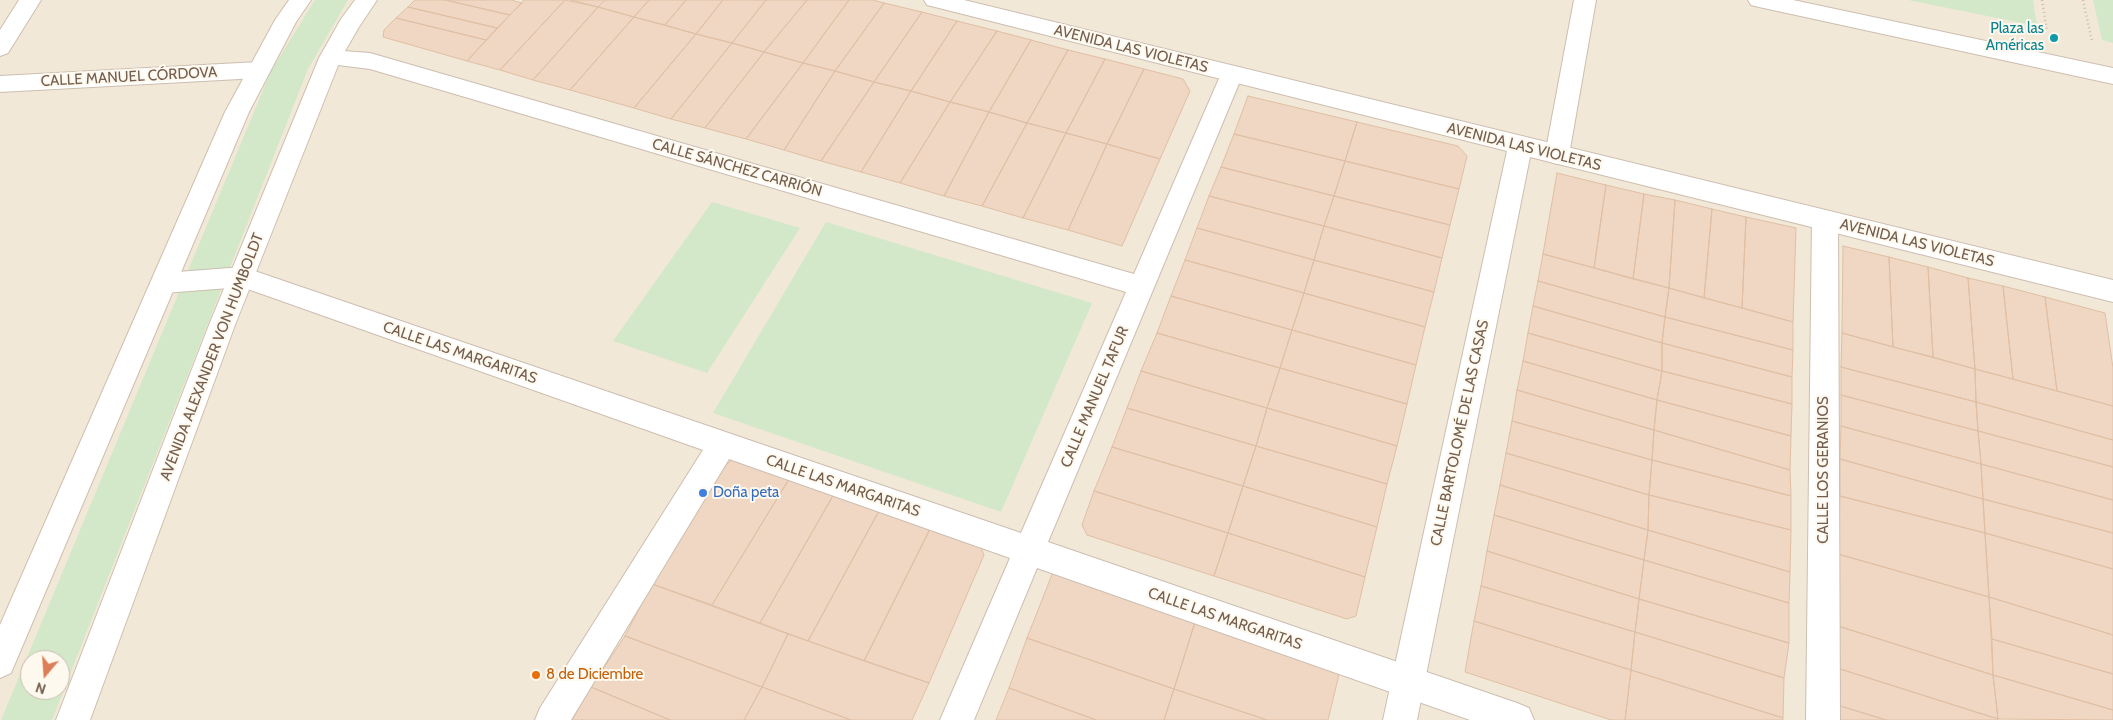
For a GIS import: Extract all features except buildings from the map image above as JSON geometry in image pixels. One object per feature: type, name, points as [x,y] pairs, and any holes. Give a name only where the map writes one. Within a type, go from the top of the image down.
[{"type":"street","points":[[0,48],[30,0]]},
{"type":"street","points":[[0,662],[237,112],[286,20],[300,0]]},
{"type":"street","name":"AVENIDA ALEXANDER VON HUMBOLDT","points":[[73,720],[222,325],[330,58],[348,24],[366,0]]},
{"type":"street","name":"AVENIDA LAS VIOLETAS","points":[[935,0],[2113,291]]},
{"type":"street","points":[[1557,155],[1584,0]]},
{"type":"street","points":[[1759,0],[1858,11],[2113,76]]},
{"type":"street","name":"CALLE SÁNCHEZ CARRIÓN","points":[[330,58],[370,61],[1141,286]]},
{"type":"street","name":"CALLE MANUEL CÓRDOVA","points":[[0,84],[258,70]]},
{"type":"street","name":"CALLE MANUEL TAFUR","points":[[958,720],[1232,74]]},
{"type":"street","name":"CALLE BARTOLOMÉ DE LAS CASAS","points":[[1400,720],[1520,146]]},
{"type":"street","name":"CALLE LOS GERANIOS","points":[[1823,720],[1825,220]]},
{"type":"street","name":"CALLE LAS MARGARITAS","points":[[164,283],[243,277],[1517,720]]},
{"type":"street","points":[[552,720],[722,444]]},
{"type":"path","points":[[2042,0],[2047,34]]},
{"type":"path","points":[[2083,0],[2093,44]]},
{"type":"shaded area","points":[[0,0],[2113,0],[2113,720],[0,720]]},
{"type":"green space","points":[[315,0],[348,0],[308,69],[70,674],[70,650],[30,650],[271,71]]},
{"type":"green space","points":[[1908,0],[2033,0],[2037,26]]},
{"type":"green space","points":[[2093,0],[2113,0],[2113,43],[2102,40]]},
{"type":"green space","points":[[712,202],[800,228],[707,373],[613,341]]},
{"type":"green space","points":[[826,222],[1092,303],[1001,512],[713,413]]},
{"type":"green space","points":[[20,674],[20,700],[60,700],[52,720],[1,720]]},
{"type":"place","name":"Plaza las Américas","points":[[2054,38]]},
{"type":"place","name":"Doña peta","points":[[703,493]]},
{"type":"place","name":"8 de Diciembre","points":[[536,675]]}]
